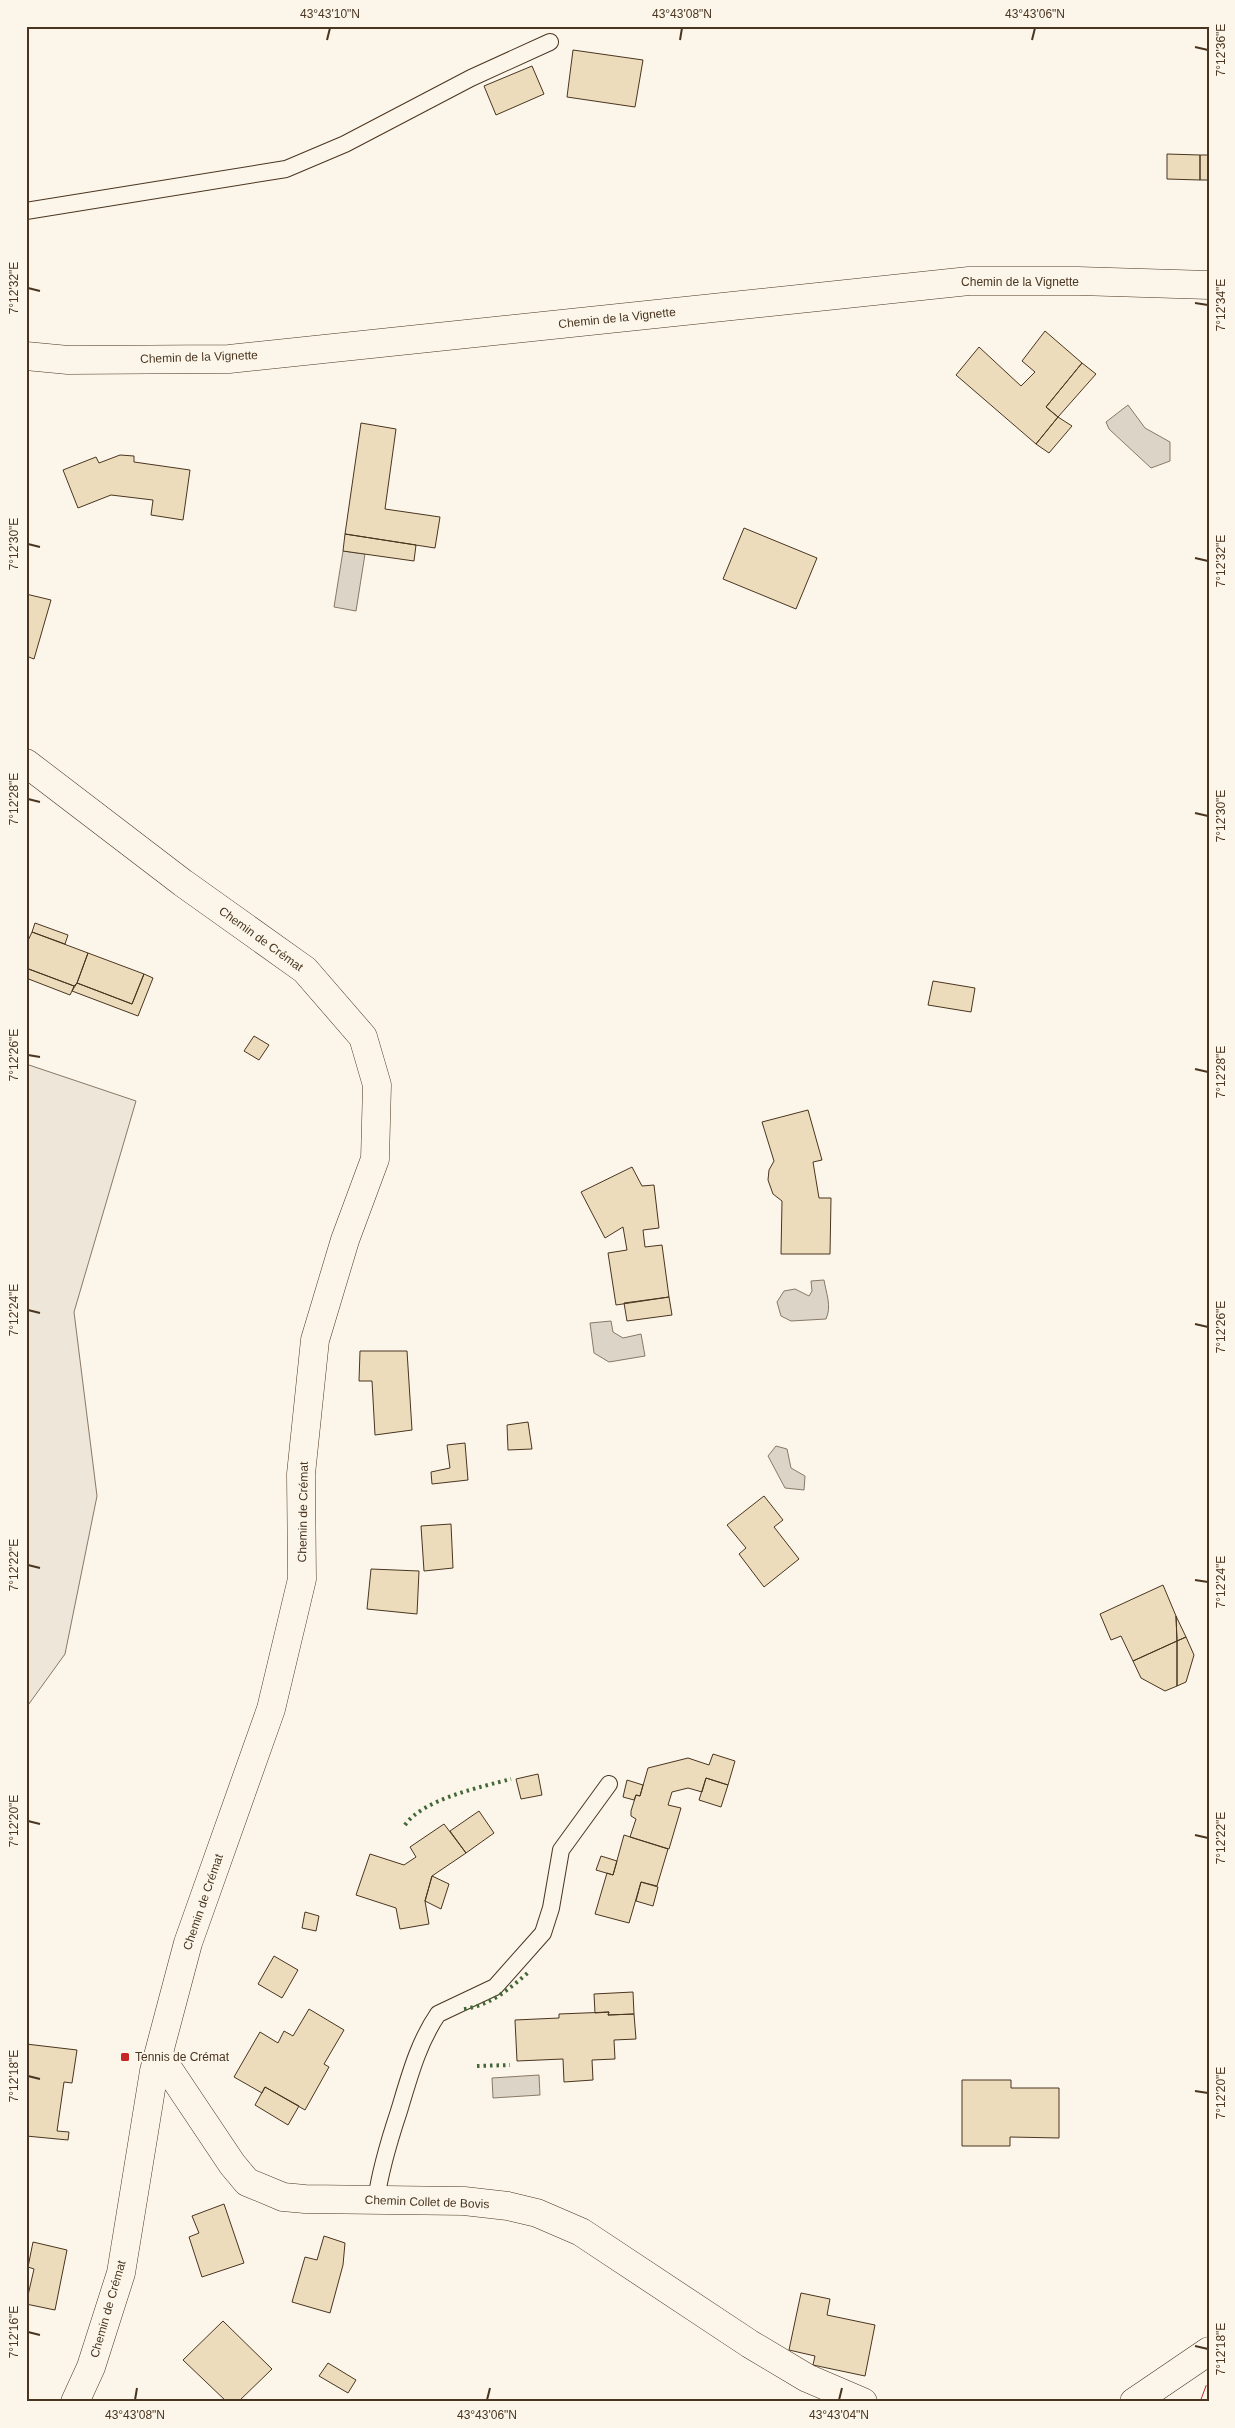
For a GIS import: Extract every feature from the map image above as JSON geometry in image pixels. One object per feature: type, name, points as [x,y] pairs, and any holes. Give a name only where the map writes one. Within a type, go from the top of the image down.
[{"type":"street","name":"Chemin de la Vignette","points":[[26,356],[68,360],[229,359],[969,281],[1078,281],[1209,285]]},
{"type":"street","name":"Chemin de Crémat","points":[[26,763],[183,883],[305,970],[363,1037],[377,1085],[375,1159],[345,1240],[315,1340],[301,1474],[302,1579],[271,1709],[188,1943],[154,2071],[135,2174],[121,2274],[91,2367],[75,2402]]},
{"type":"street","name":"Chemin Collet de Bovis","points":[[159,2055],[232,2164],[247,2182],[283,2197],[376,2201],[464,2201],[508,2206],[558,2221],[581,2232],[750,2344],[807,2378],[862,2402]]},
{"type":"street","points":[[1134,2402],[1209,2351]]},
{"type":"lane","points":[[26,211],[286,169],[346,144],[471,78],[550,42]]},
{"type":"lane","points":[[376,2201],[380,2172],[414,2062],[433,2022],[438,2014],[495,1987],[543,1933],[551,1908],[561,1850],[609,1784]]},
{"type":"shaded area","points":[[1128,405],[1145,428],[1170,442],[1170,461],[1151,468],[1109,429],[1106,422]]},
{"type":"shaded area","points":[[343,551],[365,554],[356,611],[334,607]]},
{"type":"shaded area","points":[[26,1064],[136,1101],[74,1312],[97,1496],[65,1654],[26,1708]]},
{"type":"shaded area","points":[[824,1280],[829,1304],[826,1319],[791,1321],[781,1316],[777,1302],[784,1291],[795,1289],[809,1296],[812,1291],[811,1281]]},
{"type":"shaded area","points":[[611,1321],[613,1332],[623,1338],[641,1334],[645,1356],[609,1362],[594,1353],[590,1323]]},
{"type":"shaded area","points":[[776,1446],[787,1449],[791,1468],[805,1476],[804,1490],[785,1488],[768,1456]]},
{"type":"shaded area","points":[[539,2075],[540,2095],[493,2098],[492,2078]]},
{"type":"building","points":[[573,50],[643,60],[635,107],[567,97]]},
{"type":"building","points":[[532,66],[544,94],[496,115],[484,86]]},
{"type":"building","points":[[1167,154],[1200,155],[1200,180],[1167,179]]},
{"type":"building","points":[[1200,155],[1209,155],[1209,180],[1200,180]]},
{"type":"building","points":[[1045,331],[1082,363],[1046,407],[1058,417],[1036,444],[956,375],[979,347],[1021,386],[1035,372],[1022,361]]},
{"type":"building","points":[[1082,363],[1096,374],[1058,417],[1046,407]]},
{"type":"building","points":[[1058,417],[1072,426],[1049,453],[1036,444]]},
{"type":"building","points":[[361,423],[396,429],[385,509],[440,517],[435,548],[345,534]]},
{"type":"building","points":[[120,455],[134,456],[134,462],[190,470],[183,520],[151,515],[153,500],[111,495],[78,508],[63,470],[96,457],[99,463]]},
{"type":"building","points":[[744,528],[817,558],[796,609],[723,579]]},
{"type":"building","points":[[345,534],[416,545],[414,561],[343,551]]},
{"type":"building","points":[[26,594],[51,600],[34,659],[26,656]]},
{"type":"building","points":[[35,923],[68,935],[65,944],[32,932]]},
{"type":"building","points":[[32,932],[88,953],[77,983],[74,986],[26,968],[26,945]]},
{"type":"building","points":[[88,953],[144,974],[132,1004],[77,983]]},
{"type":"building","points":[[26,968],[74,986],[70,995],[26,978]]},
{"type":"building","points":[[144,974],[153,978],[138,1016],[72,991],[77,983],[132,1004]]},
{"type":"building","points":[[933,981],[975,988],[971,1012],[928,1005]]},
{"type":"building","points":[[254,1036],[269,1045],[259,1060],[244,1051]]},
{"type":"building","points":[[808,1110],[822,1160],[813,1162],[819,1198],[831,1198],[830,1254],[781,1254],[782,1201],[773,1194],[768,1180],[769,1170],[774,1161],[762,1122]]},
{"type":"building","points":[[632,1167],[642,1186],[654,1185],[659,1228],[643,1230],[645,1247],[662,1245],[669,1297],[616,1305],[608,1253],[627,1250],[623,1227],[605,1238],[581,1192]]},
{"type":"building","points":[[669,1297],[672,1315],[627,1321],[624,1303]]},
{"type":"building","points":[[360,1351],[407,1351],[412,1430],[375,1435],[372,1381],[359,1381]]},
{"type":"building","points":[[528,1422],[532,1449],[508,1450],[507,1425]]},
{"type":"building","points":[[465,1443],[468,1480],[432,1484],[431,1472],[450,1468],[447,1445]]},
{"type":"building","points":[[764,1496],[783,1520],[774,1527],[799,1559],[764,1587],[739,1554],[746,1548],[727,1525]]},
{"type":"building","points":[[451,1524],[453,1568],[424,1571],[421,1526]]},
{"type":"building","points":[[371,1569],[419,1571],[417,1614],[367,1609]]},
{"type":"building","points":[[1163,1585],[1176,1616],[1177,1641],[1133,1661],[1121,1636],[1111,1640],[1100,1614]]},
{"type":"building","points":[[1176,1616],[1186,1637],[1177,1641]]},
{"type":"building","points":[[1186,1637],[1194,1655],[1186,1682],[1177,1686],[1177,1641]]},
{"type":"building","points":[[1177,1641],[1177,1686],[1165,1691],[1141,1678],[1133,1661]]},
{"type":"building","points":[[713,1754],[735,1761],[728,1785],[706,1778],[702,1792],[688,1788],[672,1792],[668,1805],[681,1808],[669,1849],[630,1837],[636,1819],[631,1816],[631,1811],[636,1795],[640,1796],[648,1768],[688,1758],[709,1765]]},
{"type":"building","points":[[538,1774],[542,1795],[521,1799],[516,1779]]},
{"type":"building","points":[[706,1778],[728,1785],[721,1807],[699,1800]]},
{"type":"building","points":[[627,1780],[643,1785],[640,1796],[636,1795],[634,1800],[623,1797]]},
{"type":"building","points":[[479,1811],[494,1833],[466,1853],[450,1831]]},
{"type":"building","points":[[444,1824],[466,1853],[432,1876],[425,1901],[429,1924],[400,1929],[396,1908],[356,1895],[370,1854],[404,1865],[416,1857],[410,1847]]},
{"type":"building","points":[[624,1835],[668,1849],[657,1886],[641,1882],[629,1923],[595,1914],[607,1873],[613,1875]]},
{"type":"building","points":[[601,1856],[617,1861],[613,1875],[596,1870]]},
{"type":"building","points":[[432,1876],[449,1884],[441,1909],[425,1901]]},
{"type":"building","points":[[641,1882],[658,1887],[653,1906],[636,1901]]},
{"type":"building","points":[[305,1912],[319,1916],[316,1931],[302,1928]]},
{"type":"building","points":[[274,1956],[298,1970],[282,1998],[258,1984]]},
{"type":"building","points":[[633,1992],[634,2014],[608,2015],[609,2012],[595,2013],[594,1994]]},
{"type":"building","points":[[309,2009],[344,2030],[324,2064],[329,2067],[305,2110],[265,2087],[262,2093],[234,2077],[260,2032],[278,2043],[284,2031],[293,2036]]},
{"type":"building","points":[[609,2012],[608,2015],[634,2014],[636,2039],[614,2040],[615,2059],[592,2060],[593,2080],[564,2082],[563,2059],[517,2061],[515,2020],[559,2018],[559,2014]]},
{"type":"building","points":[[26,2044],[77,2050],[72,2083],[64,2082],[57,2131],[69,2132],[68,2140],[26,2136]]},
{"type":"building","points":[[962,2080],[1011,2080],[1011,2088],[1059,2088],[1059,2138],[1010,2137],[1010,2146],[962,2146]]},
{"type":"building","points":[[265,2087],[299,2106],[288,2125],[255,2105]]},
{"type":"building","points":[[224,2204],[244,2263],[202,2277],[189,2237],[199,2233],[192,2216]]},
{"type":"building","points":[[324,2236],[345,2243],[343,2265],[330,2313],[292,2302],[305,2257],[317,2260]]},
{"type":"building","points":[[33,2242],[67,2250],[55,2310],[26,2304],[34,2269],[28,2267]]},
{"type":"building","points":[[801,2293],[830,2299],[827,2315],[875,2325],[865,2376],[813,2365],[815,2356],[789,2350]]},
{"type":"building","points":[[223,2321],[272,2369],[238,2402],[227,2402],[183,2360]]},
{"type":"building","points":[[328,2363],[356,2380],[348,2393],[319,2376]]},
{"type":"hedge","points":[[405,1825],[413,1816],[439,1801],[469,1790],[511,1779]]},
{"type":"hedge","points":[[464,2009],[492,2000],[530,1971]]},
{"type":"hedge","points":[[477,2066],[510,2065]]},
{"type":"power","points":[[1200,2402],[1209,2378]]},
{"type":"place","name":"Tennis de Crémat","points":[[125,2057]]}]
